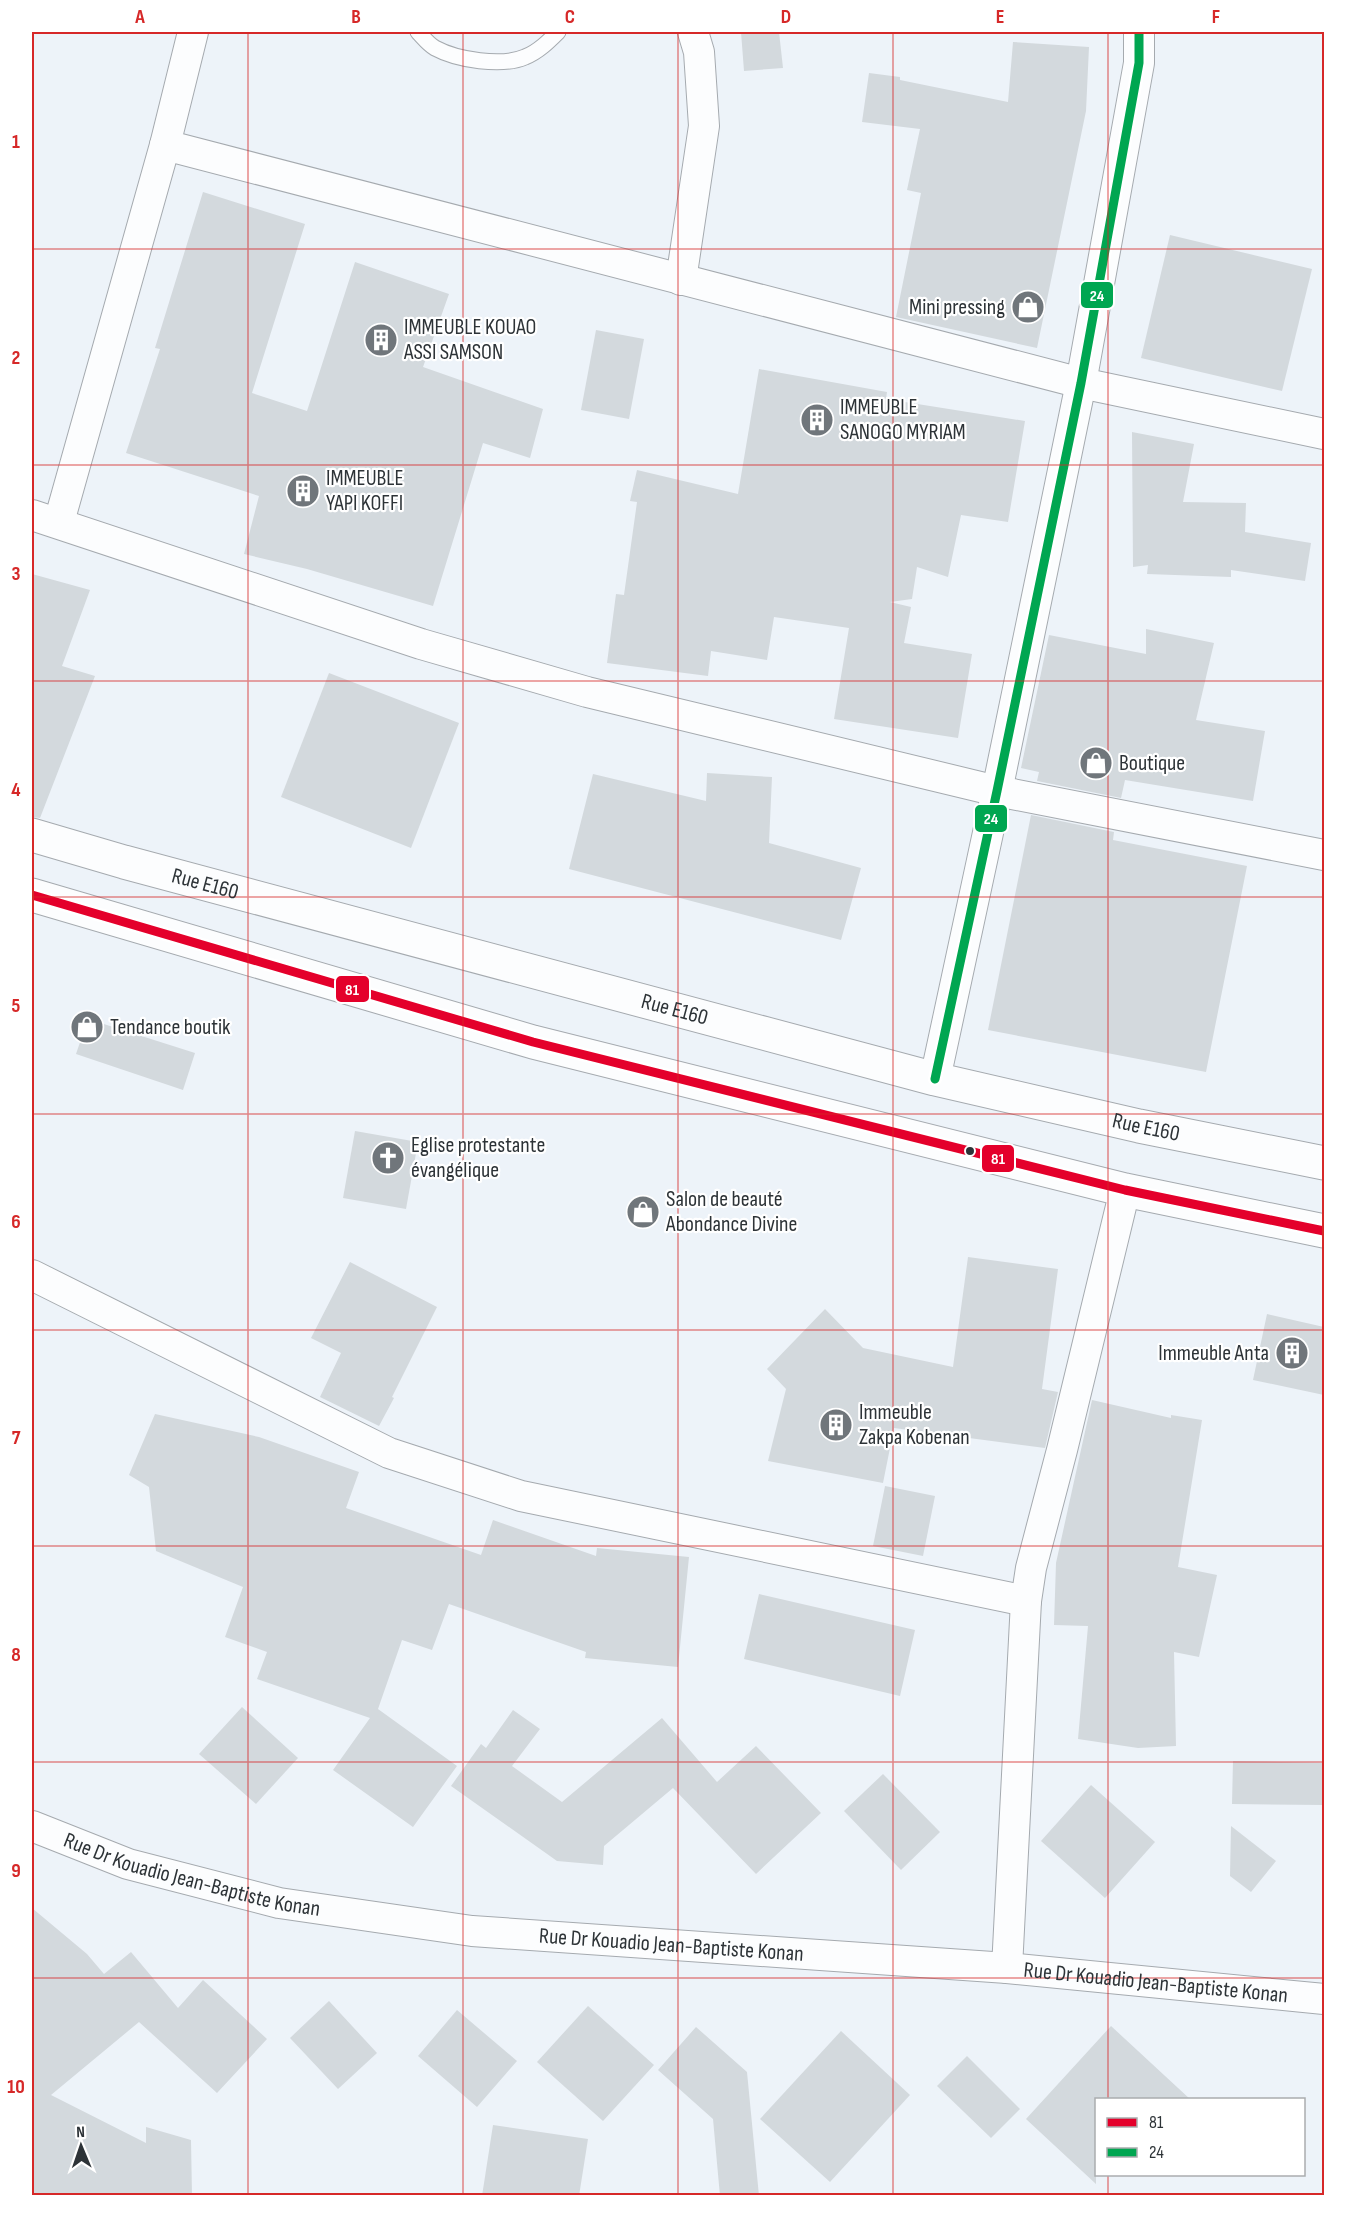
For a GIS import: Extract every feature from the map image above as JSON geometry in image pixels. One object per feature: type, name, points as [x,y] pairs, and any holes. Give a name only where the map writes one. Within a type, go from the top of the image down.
[{"type":"street","points":[[193,32],[165,145],[45,518],[421,644],[586,692],[997,791],[1324,855]]},
{"type":"street","points":[[681,280],[704,126],[699,52],[693,32]]},
{"type":"street","points":[[935,1079],[1081,383],[1139,63],[1139,32]]},
{"type":"street","points":[[165,145],[1081,383],[1324,434]]},
{"type":"street","name":"Rue E160","points":[[32,835],[124,862],[935,1079],[1139,1126],[1324,1163]]},
{"type":"street","points":[[32,895],[533,1042],[1125,1190],[1324,1231]]},
{"type":"street","points":[[1007,1968],[1026,1601],[1031,1568],[1125,1190]]},
{"type":"street","points":[[32,1275],[389,1454],[461,1478],[521,1496],[1026,1601]]},
{"type":"street","name":"Rue Dr Kouadio Jean-Baptiste Konan","points":[[32,1826],[128,1864],[279,1902],[472,1931],[1007,1968],[1324,1999]]},
{"type":"lane","points":[[418,32],[433,47],[462,57],[501,62],[525,57],[547,44],[558,32]]},
{"type":"building","points":[[741,32],[779,32],[783,68],[744,71]]},
{"type":"building","points":[[1013,42],[1089,47],[1086,111],[1037,348],[896,317],[921,193],[907,190],[920,129],[862,122],[869,73],[900,77],[900,80],[1008,102]]},
{"type":"building","points":[[203,192],[305,224],[252,393],[307,411],[355,262],[449,294],[423,367],[543,409],[530,458],[483,443],[433,606],[307,569],[244,554],[259,496],[126,453],[160,349],[155,348]]},
{"type":"building","points":[[1170,235],[1312,269],[1282,391],[1141,358]]},
{"type":"building","points":[[596,330],[644,339],[629,419],[581,410]]},
{"type":"building","points":[[759,369],[887,392],[886,399],[1025,421],[1008,522],[961,515],[948,577],[917,567],[912,599],[890,602],[911,607],[904,643],[972,654],[958,738],[834,719],[849,628],[774,617],[767,660],[711,651],[708,676],[607,663],[616,594],[624,595],[637,502],[630,501],[637,470],[738,494]]},
{"type":"building","points":[[1132,432],[1194,444],[1183,502],[1246,503],[1245,532],[1311,543],[1305,581],[1231,570],[1231,577],[1147,574],[1148,565],[1133,567]]},
{"type":"building","points":[[32,574],[90,590],[62,666],[95,676],[40,818],[32,817]]},
{"type":"building","points":[[1146,629],[1214,643],[1196,720],[1265,731],[1253,801],[1125,780],[1121,798],[1037,781],[1039,772],[1021,768],[1049,635],[1146,654]]},
{"type":"building","points":[[329,673],[459,723],[411,848],[281,797]]},
{"type":"building","points":[[707,773],[772,777],[769,843],[861,868],[841,940],[569,869],[593,774],[706,801]]},
{"type":"building","points":[[1031,815],[1114,832],[1113,840],[1247,866],[1206,1072],[988,1030]]},
{"type":"building","points":[[88,1019],[195,1053],[183,1090],[76,1054]]},
{"type":"building","points":[[355,1131],[418,1142],[406,1209],[343,1198]]},
{"type":"building","points":[[968,1257],[1058,1269],[1042,1389],[1058,1392],[1045,1448],[894,1428],[883,1483],[768,1461],[786,1389],[767,1369],[825,1309],[863,1348],[953,1367]]},
{"type":"building","points":[[350,1262],[437,1307],[379,1426],[320,1397],[341,1353],[311,1338]]},
{"type":"building","name":"Immeuble Anta","points":[[1267,1314],[1324,1327],[1324,1395],[1253,1380]]},
{"type":"building","points":[[1092,1400],[1171,1418],[1171,1415],[1202,1420],[1178,1567],[1217,1575],[1199,1657],[1174,1652],[1176,1746],[1138,1748],[1078,1739],[1088,1626],[1054,1625],[1056,1563]]},
{"type":"building","points":[[155,1414],[259,1437],[359,1472],[346,1508],[481,1555],[493,1520],[596,1556],[597,1548],[689,1557],[678,1667],[585,1658],[586,1652],[449,1604],[432,1650],[402,1640],[378,1709],[457,1766],[413,1827],[333,1770],[370,1718],[257,1679],[267,1652],[225,1637],[243,1587],[156,1551],[149,1487],[129,1475]]},
{"type":"building","points":[[885,1486],[935,1496],[923,1556],[873,1546]]},
{"type":"building","points":[[759,1594],[915,1630],[900,1696],[744,1659]]},
{"type":"building","points":[[242,1707],[298,1758],[256,1804],[199,1754]]},
{"type":"building","points":[[513,1710],[540,1729],[512,1766],[562,1802],[662,1718],[717,1782],[756,1746],[821,1813],[756,1874],[673,1788],[604,1846],[603,1865],[557,1861],[451,1786],[481,1744],[486,1748]]},
{"type":"building","points":[[1233,1761],[1324,1763],[1324,1805],[1232,1804]]},
{"type":"building","points":[[883,1774],[940,1832],[901,1870],[844,1811]]},
{"type":"building","points":[[1091,1785],[1155,1842],[1105,1898],[1041,1841]]},
{"type":"building","points":[[1231,1826],[1276,1861],[1251,1892],[1230,1876]]},
{"type":"building","points":[[32,1908],[87,1954],[104,1974],[131,1952],[178,2008],[203,1980],[267,2039],[217,2093],[139,2022],[51,2095],[146,2143],[146,2127],[191,2140],[192,2196],[32,2196]]},
{"type":"building","points":[[329,2001],[377,2053],[338,2089],[290,2038]]},
{"type":"building","points":[[588,2006],[654,2065],[603,2121],[537,2062]]},
{"type":"building","points":[[457,2010],[517,2061],[477,2107],[418,2056]]},
{"type":"building","points":[[1111,2026],[1189,2098],[1095,2098],[1096,2184],[1026,2119]]},
{"type":"building","points":[[696,2027],[747,2072],[759,2196],[720,2196],[713,2119],[658,2070]]},
{"type":"building","points":[[841,2031],[910,2095],[830,2182],[760,2119]]},
{"type":"building","points":[[967,2056],[1020,2109],[991,2138],[937,2086]]},
{"type":"building","points":[[493,2125],[588,2139],[579,2196],[482,2196]]},
{"type":"transit line","name":"24","points":[[935,1079],[1081,383],[1139,63],[1139,32]]},
{"type":"transit line","name":"81","points":[[32,895],[533,1042],[1125,1190],[1324,1231]]},
{"type":"place","name":"Mini pressing","points":[[1028,307]]},
{"type":"place","name":"IMMEUBLE KOUAO ASSI SAMSON","points":[[381,340]]},
{"type":"place","name":"IMMEUBLE SANOGO MYRIAM","points":[[817,420]]},
{"type":"place","name":"IMMEUBLE YAPI KOFFI","points":[[303,491]]},
{"type":"place","name":"Boutique","points":[[1096,763]]},
{"type":"place","name":"Tendance boutik","points":[[87,1027]]},
{"type":"place","name":"Eglise protestante évangélique","points":[[388,1158]]},
{"type":"place","name":"Salon de beauté Abondance Divine","points":[[643,1212]]},
{"type":"place","name":"Immeuble Anta","points":[[1292,1353]]},
{"type":"place","name":"Immeuble Zakpa Kobenan","points":[[836,1425]]}]
